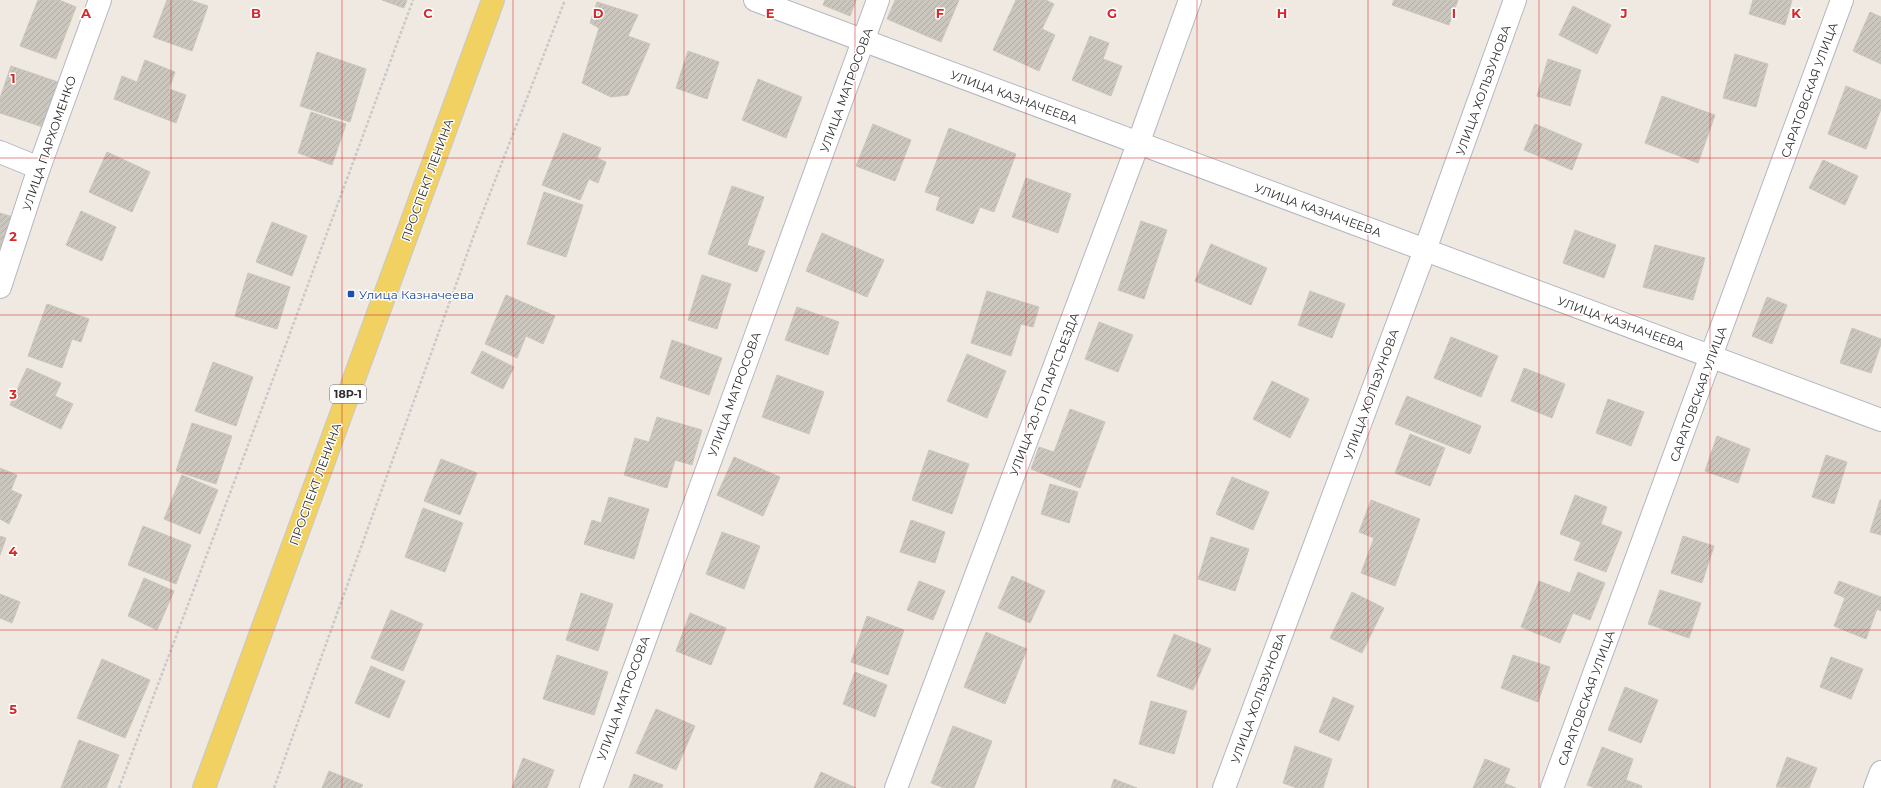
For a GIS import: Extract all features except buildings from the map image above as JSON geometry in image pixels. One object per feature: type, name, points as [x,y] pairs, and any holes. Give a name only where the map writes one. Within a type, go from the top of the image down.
[{"type":"main road","name":"ПРОСПЕКТ ЛЕНИНА","points":[[204,788],[492,0]]},
{"type":"street","name":"УЛИЦА ПАРХОМЕНКО","points":[[0,287],[39,168],[100,0]]},
{"type":"street","name":"УЛИЦА КАЗНАЧЕЕВА","points":[[755,0],[1881,420]]},
{"type":"street","name":"УЛИЦА МАТРОСОВА","points":[[591,788],[878,0]]},
{"type":"street","name":"УЛИЦА 20-ГО ПАРТСЪЕЗДА","points":[[896,788],[1138,144],[1190,0]]},
{"type":"street","name":"УЛИЦА ХОЛЬЗУНОВА","points":[[1224,788],[1425,250],[1516,0]]},
{"type":"street","name":"САРАТОВСКАЯ УЛИЦА","points":[[1552,788],[1842,0]]},
{"type":"street","points":[[0,152],[39,168]]},
{"type":"street","points":[[1875,788],[1881,772]]},
{"type":"path","points":[[119,788],[279,363],[413,0]]},
{"type":"path","points":[[274,788],[475,232],[565,0]]},
{"type":"place","name":"Улица Казначеева","points":[[351,294]]}]
